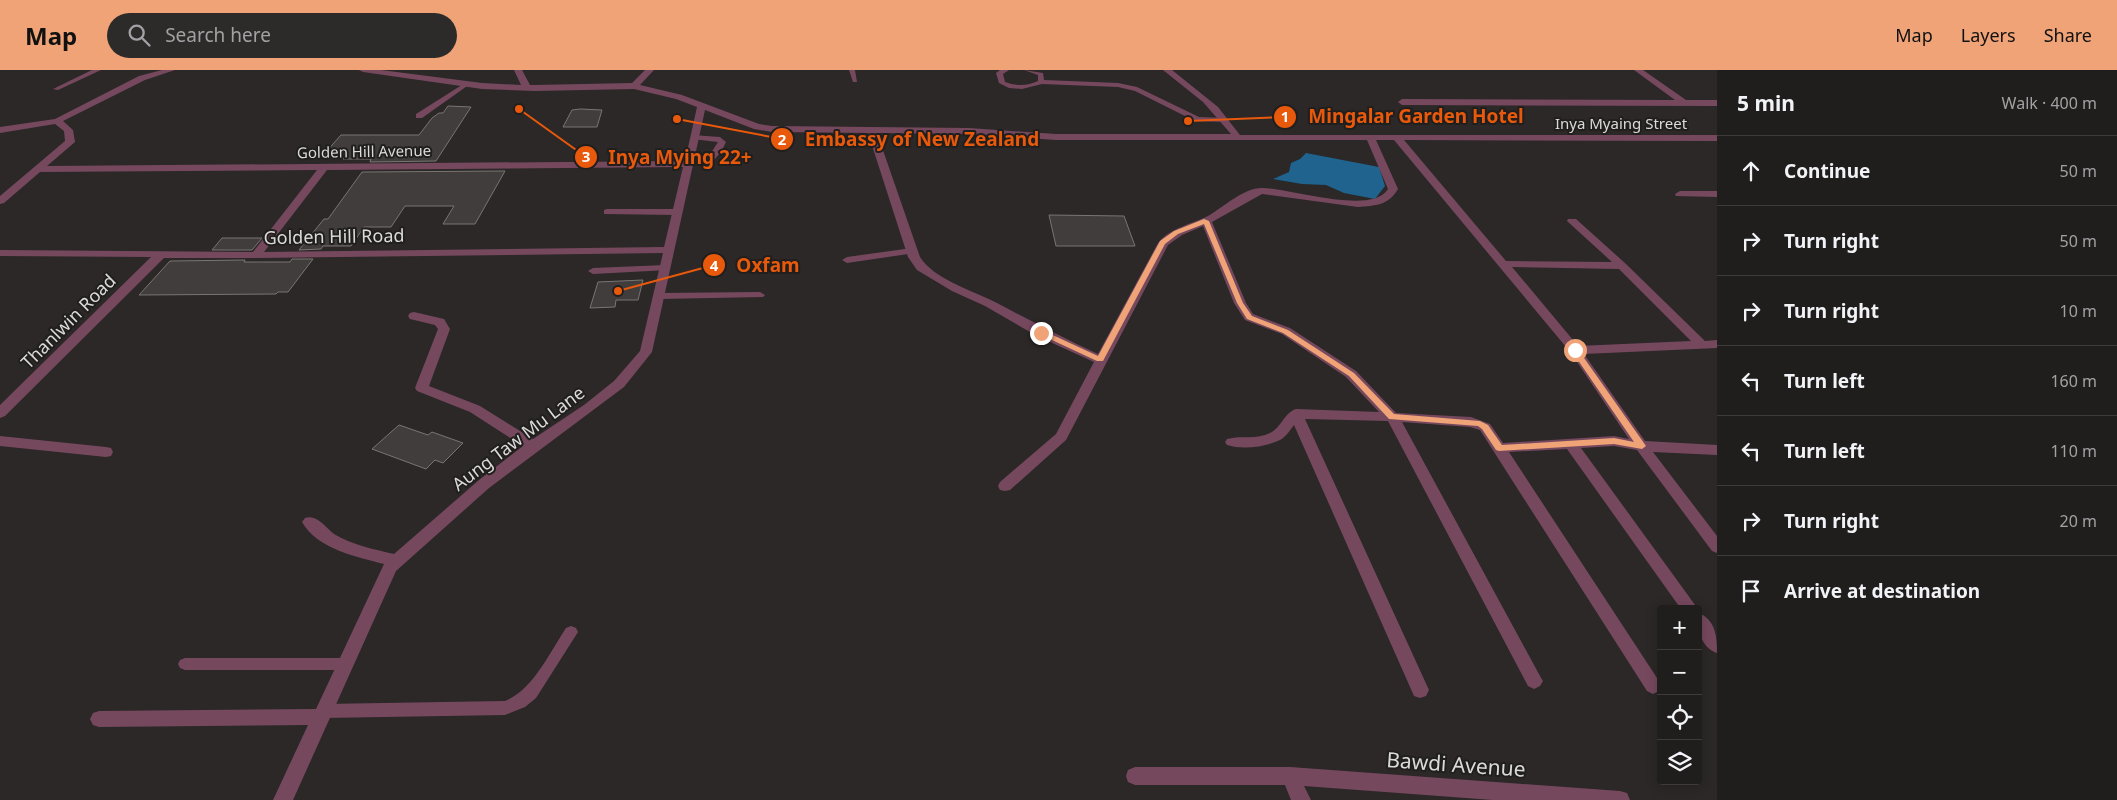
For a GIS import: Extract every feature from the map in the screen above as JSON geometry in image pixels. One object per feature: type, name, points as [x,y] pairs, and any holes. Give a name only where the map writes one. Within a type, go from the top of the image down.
[{"type":"street","points":[[0,130],[57,121],[142,78],[171,70]]},
{"type":"street","name":"Inya Myaing Street","points":[[362,70],[467,84],[527,88],[634,86],[679,98],[757,127],[772,129],[969,131],[1056,137],[1717,138]]},
{"type":"street","points":[[518,70],[527,88]]},
{"type":"street","points":[[634,86],[650,70]]},
{"type":"street","points":[[1168,70],[1183,81],[1225,120],[1237,137]]},
{"type":"street","points":[[1638,70],[1684,103]]},
{"type":"street","points":[[1402,102],[1717,103]]},
{"type":"street","name":"Aung Taw Mu Lane","points":[[283,800],[390,567],[484,484],[533,446],[589,408],[625,378],[646,352],[702,106]]},
{"type":"street","points":[[0,201],[70,142],[68,130],[57,121]]},
{"type":"street","points":[[872,131],[914,257],[921,268],[956,289],[989,304],[1041,333],[1100,360]]},
{"type":"street","points":[[1005,486],[1061,437],[1163,243],[1176,232],[1206,221],[1248,194],[1261,191],[1346,202],[1382,201],[1390,196],[1393,189],[1370,137]]},
{"type":"street","points":[[1396,137],[1575,350],[1642,446],[1717,547]]},
{"type":"street","name":"Golden Hill Avenue","points":[[40,169],[689,161]]},
{"type":"street","points":[[256,255],[325,166]]},
{"type":"street","points":[[1680,194],[1717,194]]},
{"type":"street","points":[[1206,221],[1240,303],[1250,317],[1286,331],[1352,374],[1392,417],[1534,681]]},
{"type":"street","points":[[1572,221],[1622,266],[1702,345]]},
{"type":"street","name":"Golden Hill Road","points":[[0,253],[256,255],[669,250]]},
{"type":"street","name":"Thanlwin Road","points":[[0,413],[161,254]]},
{"type":"street","points":[[1504,264],[1622,266]]},
{"type":"street","points":[[414,316],[440,322],[444,329],[422,388],[475,410],[533,446]]},
{"type":"street","points":[[1575,350],[1717,344]]},
{"type":"street","points":[[1296,414],[1420,690]]},
{"type":"street","points":[[1232,442],[1262,441],[1276,436],[1296,414],[1392,417],[1480,424],[1485,427],[1499,448],[1653,686]]},
{"type":"street","points":[[0,441],[106,452]]},
{"type":"street","points":[[1499,448],[1614,441],[1642,446],[1717,450]]},
{"type":"street","points":[[1571,444],[1687,605]]},
{"type":"street","points":[[310,522],[322,536],[354,551],[396,561]]},
{"type":"street","points":[[1702,625],[1717,646]]},
{"type":"street","points":[[99,719],[322,714]]},
{"type":"street","name":"Bawdi Avenue","points":[[1135,776],[1290,776],[1620,800]]},
{"type":"street","points":[[1290,776],[1301,800]]},
{"type":"lane","points":[[56,89],[98,70]]},
{"type":"lane","points":[[852,70],[855,81]]},
{"type":"lane","points":[[1006,70],[999,73],[1002,83],[1009,86],[1032,87],[1041,82],[1118,85],[1137,89],[1198,119],[1225,120]]},
{"type":"lane","points":[[1027,70],[1041,74],[1041,82]]},
{"type":"lane","points":[[419,116],[467,84]]},
{"type":"lane","points":[[689,161],[711,158],[717,152],[722,142],[720,139],[695,137]]},
{"type":"lane","points":[[607,212],[677,212]]},
{"type":"lane","points":[[847,260],[912,251]]},
{"type":"lane","points":[[593,271],[665,268]]},
{"type":"lane","points":[[659,296],[760,294]]},
{"type":"lane","points":[[322,714],[505,708],[520,702],[531,692],[571,632]]},
{"type":"lane","points":[[185,664],[344,664]]},
{"type":"water","points":[[1306,153],[1379,167],[1385,186],[1375,199],[1344,193],[1326,185],[1302,184],[1273,179],[1289,172],[1291,163],[1300,159]]},
{"type":"building","points":[[448,106],[471,107],[436,161],[370,162],[371,159],[343,159],[348,153],[324,154],[341,135],[419,135],[432,118],[439,113],[443,113]]},
{"type":"building","points":[[572,110],[602,110],[597,127],[563,127]]},
{"type":"building","points":[[505,171],[475,224],[443,224],[454,206],[405,206],[391,227],[364,227],[351,246],[323,246],[321,249],[299,250],[324,219],[328,219],[362,172]]},
{"type":"building","points":[[1049,215],[1124,216],[1135,246],[1056,246]]},
{"type":"building","points":[[222,238],[262,238],[252,250],[212,250]]},
{"type":"building","points":[[292,259],[313,259],[288,292],[278,292],[276,294],[139,295],[170,261],[245,260],[244,262],[290,262]]},
{"type":"building","points":[[643,280],[638,300],[616,300],[615,307],[590,308],[598,282]]},
{"type":"building","points":[[399,425],[428,435],[432,432],[463,443],[443,463],[435,460],[426,469],[372,449]]},
{"type":"place","name":"Inya Mying 22+","points":[[519,109]]},
{"type":"place","name":"Embassy of New Zealand","points":[[677,119]]},
{"type":"place","name":"Mingalar Garden Hotel","points":[[1188,121]]},
{"type":"place","name":"Oxfam","points":[[618,291]]},
{"type":"route","points":[[1041,333],[1100,360],[1163,243],[1176,232],[1206,221],[1240,303],[1250,317],[1286,331],[1352,374],[1392,417],[1480,424],[1485,427],[1499,448],[1614,441],[1642,446],[1575,350]]}]
